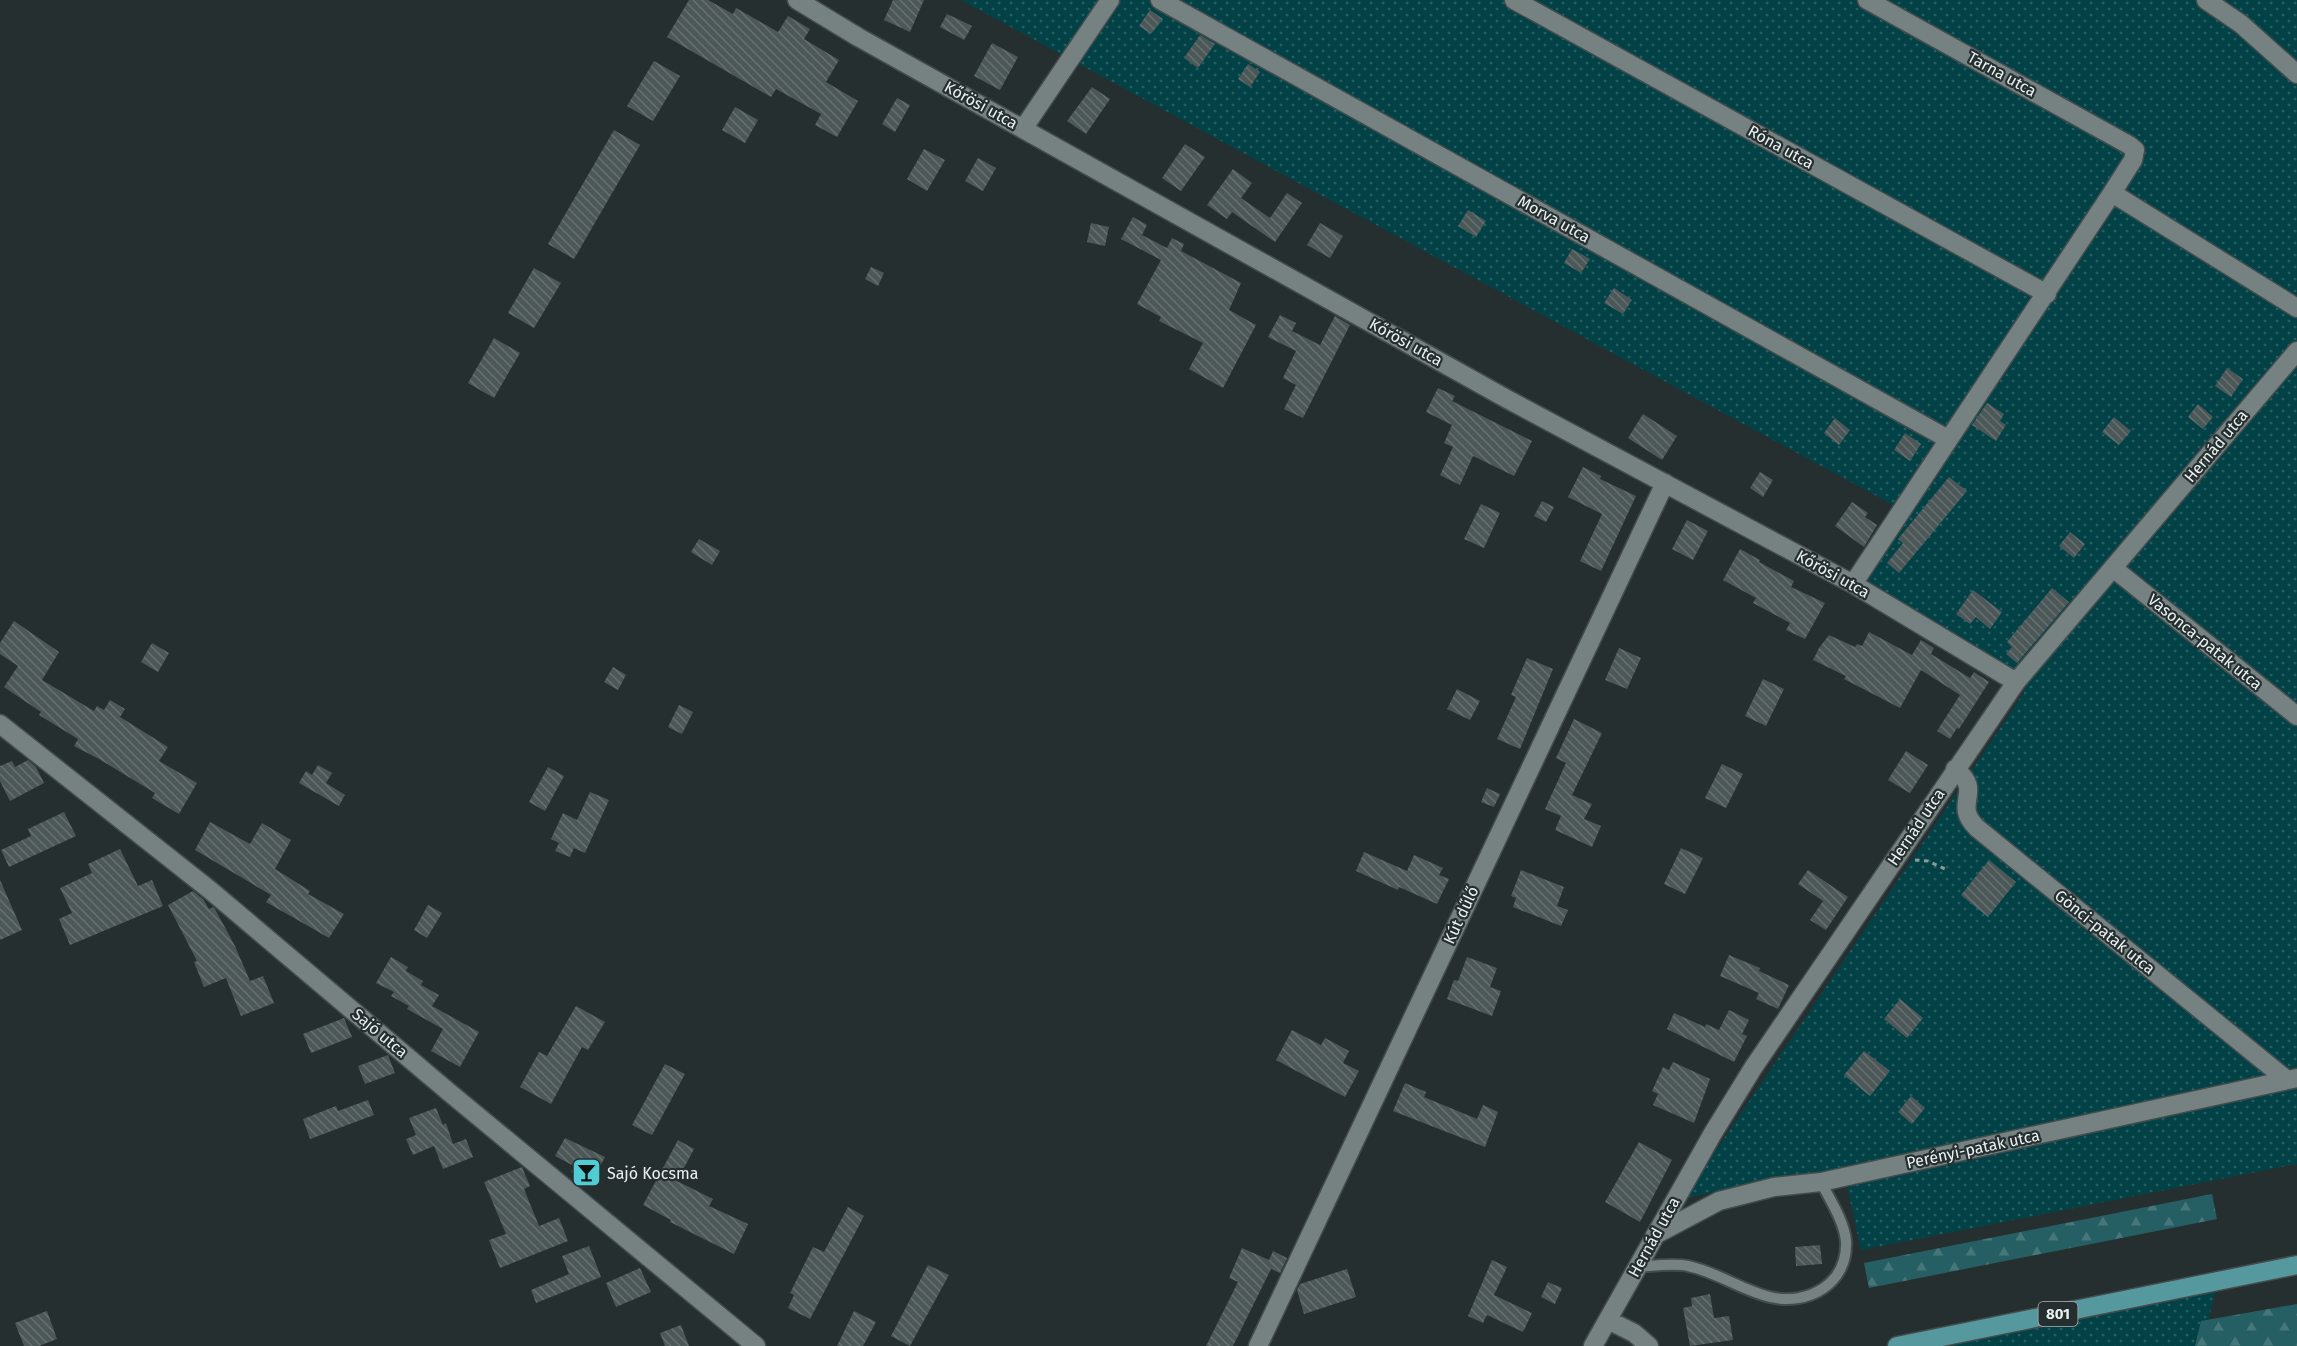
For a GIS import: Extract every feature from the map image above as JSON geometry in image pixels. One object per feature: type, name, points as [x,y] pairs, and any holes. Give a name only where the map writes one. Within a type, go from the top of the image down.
[{"type":"main road","name":"801","points":[[1897,1346],[2297,1265]]},
{"type":"street","name":"Kőrösi utca","points":[[797,0],[1507,399],[1853,584],[2016,682]]},
{"type":"street","points":[[1023,129],[1110,0]]},
{"type":"street","name":"Morva utca","points":[[1160,0],[1948,438]]},
{"type":"street","name":"Róna utca","points":[[1514,0],[2047,294]]},
{"type":"street","name":"Tarna utca","points":[[1867,0],[2129,145],[2135,150],[2133,160],[2112,193]]},
{"type":"street","points":[[2206,0],[2241,24],[2297,74]]},
{"type":"street","points":[[1853,584],[2112,193],[2297,308]]},
{"type":"street","name":"Hernád utca","points":[[1593,1346],[1713,1133],[1754,1068],[2016,682],[2296,354]]},
{"type":"street","name":"Kút dűlő","points":[[1258,1346],[1665,483]]},
{"type":"street","name":"Vasonca-patak utca","points":[[2113,568],[2297,716]]},
{"type":"street","name":"Sajó utca","points":[[0,724],[210,890],[450,1093],[756,1346]]},
{"type":"street","name":"Gönci-patak utca","points":[[1955,769],[1964,776],[1969,787],[1965,812],[1969,821],[2292,1079]]},
{"type":"street","name":"Perényi-patak utca","points":[[1655,1235],[1719,1201],[1774,1187],[1821,1182],[2292,1079]]},
{"type":"street","points":[[1608,1320],[1634,1333],[1649,1346]]},
{"type":"lane","points":[[1637,1267],[1686,1265],[1769,1297],[1789,1300],[1826,1288],[1840,1272],[1845,1257],[1846,1240],[1840,1221],[1821,1182]]},
{"type":"path","points":[[1895,858],[1928,861],[1945,869]]},
{"type":"shaded area","points":[[961,0],[2297,0],[2297,1164],[1861,1250],[1843,1168],[1684,1198],[2025,691],[1845,589],[1895,506]]},
{"type":"shaded area","points":[[2218,1281],[2202,1346],[1897,1346]]},
{"type":"green space","points":[[2212,1194],[2217,1219],[1869,1288],[1864,1263]]},
{"type":"green space","points":[[2297,1304],[2297,1346],[2195,1346],[2201,1321]]},
{"type":"building","points":[[689,0],[708,0],[733,14],[736,8],[778,32],[788,16],[810,29],[804,39],[839,60],[826,82],[858,101],[837,137],[815,125],[821,114],[776,89],[771,97],[667,37]]},
{"type":"building","points":[[893,0],[924,0],[910,32],[884,20]]},
{"type":"building","points":[[1150,10],[1163,19],[1151,34],[1139,26]]},
{"type":"building","points":[[947,14],[972,26],[964,40],[940,27]]},
{"type":"building","points":[[1200,35],[1215,44],[1198,68],[1184,58]]},
{"type":"building","points":[[992,43],[1018,57],[1000,90],[974,76]]},
{"type":"building","points":[[654,61],[680,76],[653,121],[627,106]]},
{"type":"building","points":[[1248,64],[1260,72],[1250,87],[1238,79]]},
{"type":"building","points":[[1092,87],[1110,99],[1086,134],[1067,121]]},
{"type":"building","points":[[897,98],[910,105],[895,132],[882,124]]},
{"type":"building","points":[[735,107],[758,120],[745,143],[722,130]]},
{"type":"building","points":[[614,130],[640,145],[574,259],[548,244]]},
{"type":"building","points":[[1185,144],[1205,157],[1181,191],[1162,178]]},
{"type":"building","points":[[924,149],[945,160],[927,191],[907,179]]},
{"type":"building","points":[[978,158],[996,168],[983,191],[965,181]]},
{"type":"building","points":[[1233,169],[1252,183],[1241,198],[1270,218],[1287,193],[1302,203],[1275,242],[1232,212],[1227,219],[1207,205]]},
{"type":"building","points":[[1468,210],[1486,221],[1476,237],[1458,226]]},
{"type":"building","points":[[1133,217],[1147,225],[1142,235],[1167,248],[1172,238],[1184,244],[1181,251],[1241,283],[1229,310],[1256,325],[1223,388],[1189,369],[1203,343],[1159,321],[1161,317],[1137,304],[1161,260],[1121,239]]},
{"type":"building","points":[[1091,223],[1109,227],[1105,246],[1087,242]]},
{"type":"building","points":[[1320,223],[1343,236],[1330,258],[1307,245]]},
{"type":"building","points":[[1572,249],[1590,259],[1581,273],[1564,263]]},
{"type":"building","points":[[871,267],[884,273],[878,286],[865,279]]},
{"type":"building","points":[[534,268],[561,283],[534,328],[508,313]]},
{"type":"building","points":[[1614,288],[1632,300],[1623,314],[1604,303]]},
{"type":"building","points":[[1280,315],[1296,323],[1292,331],[1320,345],[1335,316],[1350,325],[1303,418],[1284,409],[1296,385],[1283,378],[1296,351],[1268,337]]},
{"type":"building","points":[[494,338],[520,353],[494,398],[468,383]]},
{"type":"building","points":[[2227,368],[2243,379],[2231,397],[2215,386]]},
{"type":"building","points":[[1438,388],[1455,396],[1452,401],[1532,441],[1514,476],[1473,456],[1460,485],[1440,475],[1453,447],[1444,443],[1452,425],[1426,412]]},
{"type":"building","points":[[1987,403],[2004,414],[2000,421],[2006,425],[1996,441],[1972,425]]},
{"type":"building","points":[[2198,404],[2213,417],[2203,429],[2188,417]]},
{"type":"building","points":[[1643,414],[1677,436],[1662,460],[1628,438]]},
{"type":"building","points":[[2114,417],[2131,431],[2119,445],[2102,432]]},
{"type":"building","points":[[1835,418],[1850,430],[1839,445],[1824,433]]},
{"type":"building","points":[[1905,433],[1921,444],[1910,461],[1894,450]]},
{"type":"building","points":[[1583,467],[1601,476],[1600,479],[1636,496],[1601,571],[1580,561],[1602,514],[1568,497]]},
{"type":"building","points":[[1760,472],[1773,480],[1763,497],[1750,488]]},
{"type":"building","points":[[1949,477],[1967,491],[1899,573],[1887,563],[1903,543],[1898,539]]},
{"type":"building","points":[[1542,501],[1554,507],[1546,522],[1534,516]]},
{"type":"building","points":[[1852,502],[1868,513],[1865,517],[1877,525],[1864,547],[1835,526]]},
{"type":"building","points":[[1481,504],[1500,513],[1484,548],[1464,539]]},
{"type":"building","points":[[1687,520],[1708,531],[1693,560],[1672,549]]},
{"type":"building","points":[[2070,532],[2085,544],[2074,558],[2059,546]]},
{"type":"building","points":[[699,539],[720,551],[712,565],[691,552]]},
{"type":"building","points":[[1740,549],[1794,581],[1791,587],[1825,603],[1805,639],[1786,630],[1790,623],[1753,603],[1756,598],[1723,580]]},
{"type":"building","points":[[2052,588],[2069,602],[2017,663],[2006,654],[2012,647],[2007,642]]},
{"type":"building","points":[[1973,590],[2002,612],[1990,629],[1976,617],[1970,624],[1956,614]]},
{"type":"building","points":[[14,621],[59,652],[42,680],[94,711],[97,706],[104,710],[110,700],[125,709],[120,717],[168,747],[159,761],[197,783],[179,814],[152,798],[155,793],[74,746],[78,739],[39,715],[41,712],[4,687],[18,666],[0,654],[0,643]]},
{"type":"building","points":[[1869,632],[1912,655],[1921,640],[1934,648],[1931,654],[1970,678],[1974,672],[1989,682],[1950,739],[1937,731],[1960,695],[1921,670],[1900,708],[1844,679],[1846,676],[1813,660],[1829,635],[1855,647],[1857,644],[1862,646]]},
{"type":"building","points":[[152,643],[169,653],[158,672],[141,662]]},
{"type":"building","points":[[1619,648],[1641,658],[1627,689],[1605,680]]},
{"type":"building","points":[[1527,658],[1553,669],[1520,749],[1497,739],[1516,697],[1511,695]]},
{"type":"building","points":[[613,667],[626,675],[618,690],[604,682]]},
{"type":"building","points":[[1763,679],[1784,689],[1766,726],[1745,716]]},
{"type":"building","points":[[1457,689],[1480,701],[1470,720],[1447,709]]},
{"type":"building","points":[[679,705],[693,712],[682,734],[668,727]]},
{"type":"building","points":[[1574,719],[1602,733],[1572,795],[1592,804],[1584,819],[1601,826],[1592,847],[1555,830],[1561,816],[1545,809],[1566,763],[1556,758]]},
{"type":"building","points":[[1906,751],[1928,765],[1910,793],[1888,780]]},
{"type":"building","points":[[28,760],[36,767],[44,783],[10,801],[0,781],[0,766],[12,761],[15,767]]},
{"type":"building","points":[[1722,764],[1743,774],[1726,808],[1705,798]]},
{"type":"building","points":[[318,765],[332,773],[326,783],[345,795],[339,806],[299,783],[306,771],[312,775]]},
{"type":"building","points":[[548,767],[564,776],[545,811],[529,802]]},
{"type":"building","points":[[1487,788],[1500,794],[1494,807],[1481,802]]},
{"type":"building","points":[[590,792],[609,800],[585,853],[574,848],[570,857],[555,851],[559,843],[551,839],[563,813],[577,820]]},
{"type":"building","points":[[64,812],[76,836],[9,867],[1,850],[31,836],[28,829]]},
{"type":"building","points":[[210,822],[250,844],[262,823],[291,840],[275,869],[310,891],[308,894],[344,914],[329,938],[266,902],[271,895],[195,850]]},
{"type":"building","points":[[1681,848],[1703,858],[1685,894],[1664,884]]},
{"type":"building","points":[[120,849],[138,886],[152,880],[163,906],[70,945],[59,919],[72,913],[60,888],[92,873],[88,864]]},
{"type":"building","points":[[1364,852],[1407,871],[1414,855],[1443,868],[1439,875],[1449,879],[1437,904],[1356,871]]},
{"type":"building","points":[[1989,860],[2016,882],[1988,917],[1961,895]]},
{"type":"building","points":[[1521,870],[1564,887],[1557,906],[1568,910],[1561,926],[1513,907],[1516,898],[1511,896]]},
{"type":"building","points":[[1808,870],[1848,897],[1826,930],[1810,920],[1823,901],[1798,884]]},
{"type":"building","points":[[0,880],[22,930],[0,940]]},
{"type":"building","points":[[193,891],[203,899],[209,909],[213,907],[215,909],[235,946],[250,981],[263,976],[274,1003],[241,1016],[226,978],[204,987],[194,962],[197,961],[168,905]]},
{"type":"building","points":[[428,905],[442,913],[427,938],[414,930]]},
{"type":"building","points":[[1729,955],[1760,968],[1759,971],[1789,985],[1778,1009],[1756,999],[1759,993],[1720,976]]},
{"type":"building","points":[[391,957],[408,967],[406,971],[423,981],[421,985],[439,995],[432,1006],[479,1032],[460,1067],[431,1051],[443,1029],[407,1009],[409,1006],[391,996],[394,992],[376,983]]},
{"type":"building","points":[[1467,957],[1497,968],[1490,987],[1501,991],[1492,1016],[1447,999],[1454,980],[1458,981]]},
{"type":"building","points":[[1900,999],[1923,1018],[1907,1038],[1884,1019]]},
{"type":"building","points":[[576,1006],[605,1022],[588,1050],[582,1047],[551,1104],[520,1087],[539,1052],[547,1056]]},
{"type":"building","points":[[1729,1010],[1749,1020],[1742,1034],[1747,1036],[1734,1062],[1667,1029],[1674,1013],[1705,1027],[1706,1024],[1719,1030]]},
{"type":"building","points":[[344,1018],[352,1037],[311,1053],[303,1034]]},
{"type":"building","points":[[1292,1030],[1321,1045],[1325,1038],[1349,1051],[1343,1063],[1359,1071],[1345,1097],[1276,1060]]},
{"type":"building","points":[[1864,1051],[1890,1071],[1870,1096],[1844,1075]]},
{"type":"building","points":[[388,1055],[395,1073],[365,1084],[358,1066]]},
{"type":"building","points":[[1673,1062],[1710,1079],[1694,1123],[1653,1105],[1658,1094],[1652,1091],[1663,1067],[1669,1070]]},
{"type":"building","points":[[665,1064],[685,1074],[652,1135],[632,1125]]},
{"type":"building","points":[[1405,1083],[1426,1092],[1424,1097],[1477,1119],[1483,1105],[1498,1112],[1485,1147],[1393,1111]]},
{"type":"building","points":[[1911,1096],[1925,1108],[1912,1124],[1898,1112]]},
{"type":"building","points":[[368,1100],[374,1115],[310,1139],[303,1119],[336,1106],[338,1111]]},
{"type":"building","points":[[436,1108],[443,1125],[446,1123],[453,1144],[466,1139],[473,1157],[443,1169],[434,1146],[413,1155],[406,1139],[416,1135],[409,1118]]},
{"type":"building","points":[[565,1138],[605,1157],[591,1183],[571,1172],[574,1166],[555,1156]]},
{"type":"building","points":[[678,1140],[694,1149],[677,1181],[713,1199],[709,1206],[748,1224],[734,1254],[670,1222],[671,1220],[643,1205]]},
{"type":"building","points":[[1639,1142],[1672,1160],[1640,1222],[1605,1202]]},
{"type":"building","points":[[522,1167],[530,1186],[524,1189],[539,1226],[559,1218],[568,1241],[500,1268],[489,1240],[506,1234],[484,1182]]},
{"type":"building","points":[[848,1207],[864,1216],[810,1319],[788,1308],[794,1295],[790,1293],[813,1247],[824,1252]]},
{"type":"building","points":[[1820,1245],[1822,1264],[1796,1266],[1795,1247]]},
{"type":"building","points":[[589,1246],[601,1277],[536,1303],[531,1290],[569,1274],[562,1256]]},
{"type":"building","points":[[1242,1248],[1269,1260],[1273,1251],[1287,1258],[1280,1273],[1271,1269],[1233,1346],[1206,1346],[1238,1282],[1229,1278]]},
{"type":"building","points":[[1492,1260],[1507,1267],[1494,1295],[1532,1313],[1523,1332],[1487,1315],[1483,1323],[1468,1316]]},
{"type":"building","points":[[928,1265],[949,1275],[910,1346],[891,1336]]},
{"type":"building","points":[[640,1268],[651,1292],[616,1307],[606,1283]]},
{"type":"building","points":[[1347,1269],[1356,1297],[1304,1314],[1297,1290],[1300,1284]]},
{"type":"building","points":[[1548,1282],[1562,1288],[1555,1304],[1541,1297]]},
{"type":"building","points":[[1710,1294],[1714,1318],[1729,1316],[1733,1340],[1690,1346],[1683,1308],[1692,1306],[1691,1298]]},
{"type":"building","points":[[47,1311],[57,1339],[39,1346],[24,1346],[15,1323]]},
{"type":"building","points":[[854,1311],[876,1322],[863,1346],[837,1346]]},
{"type":"building","points":[[681,1325],[689,1346],[665,1346],[660,1333]]},
{"type":"place","name":"Sajó Kocsma","points":[[586,1173]]}]
